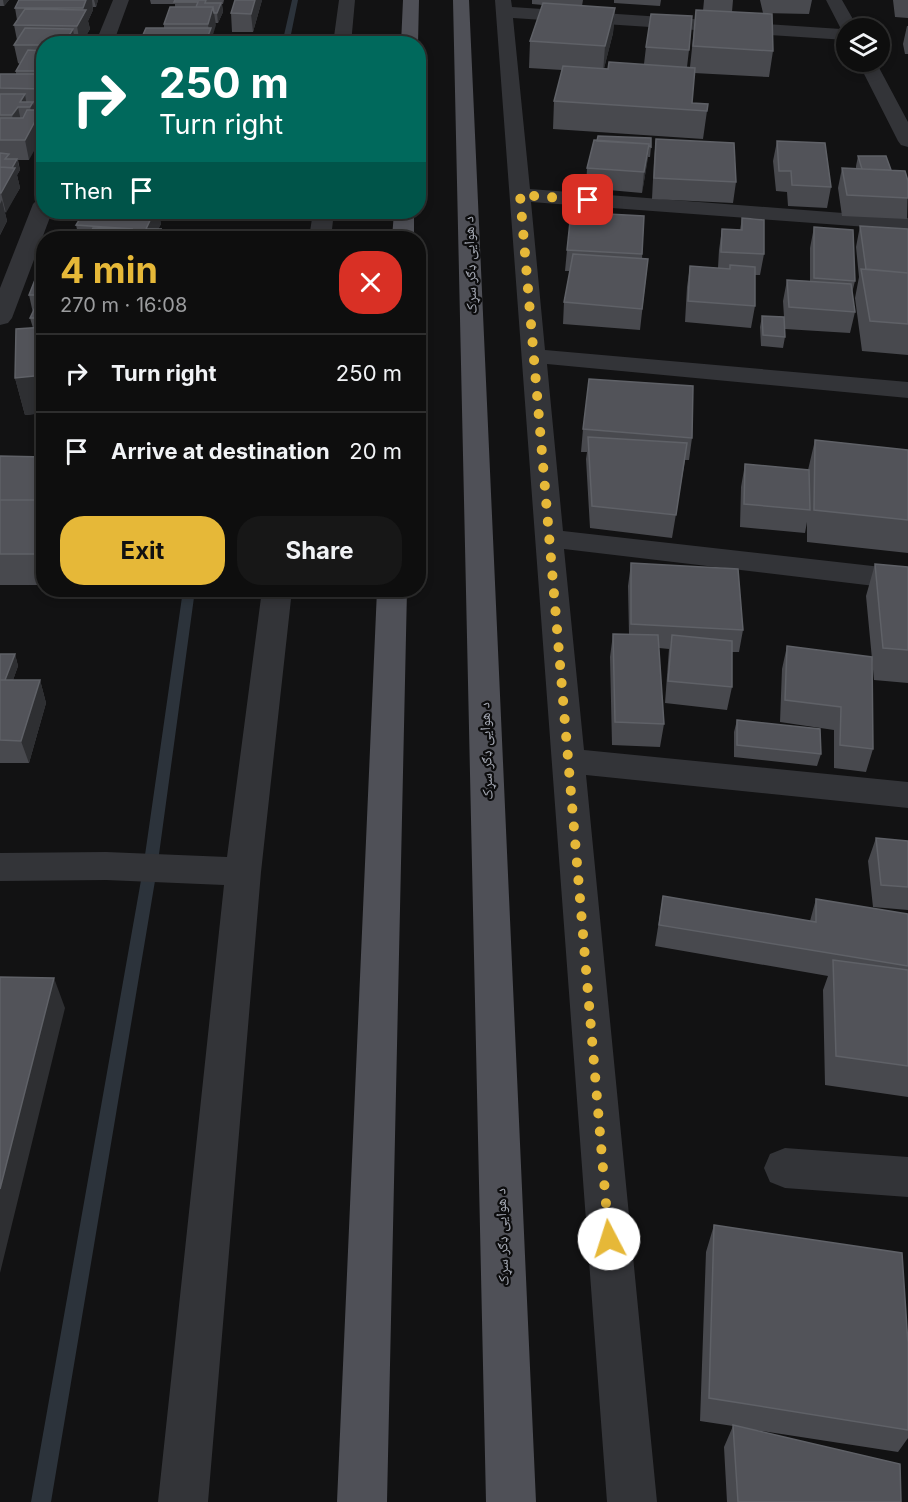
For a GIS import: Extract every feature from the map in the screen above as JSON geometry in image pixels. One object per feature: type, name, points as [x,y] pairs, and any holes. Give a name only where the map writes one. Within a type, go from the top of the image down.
[{"type":"main road","points":[[410,36],[411,0]]},
{"type":"main road","name":"د هوایی ډګر سړک","points":[[461,0],[511,1502]]},
{"type":"main road","points":[[362,1502],[392,597]]},
{"type":"street","points":[[107,36],[121,0]]},
{"type":"street","points":[[343,36],[347,0]]},
{"type":"street","points":[[834,0],[844,18]]},
{"type":"street","points":[[632,1502],[503,6],[836,34]]},
{"type":"street","points":[[872,72],[908,141]]},
{"type":"street","points":[[520,195],[908,224]]},
{"type":"street","points":[[0,318],[38,219]]},
{"type":"street","points":[[534,356],[908,390]]},
{"type":"street","points":[[549,538],[908,580]]},
{"type":"street","points":[[183,1502],[243,872],[276,597]]},
{"type":"street","points":[[568,761],[908,795]]},
{"type":"street","points":[[0,867],[106,866],[243,872]]},
{"type":"street","points":[[785,1168],[908,1177]]},
{"type":"building","points":[[19,0],[86,0],[83,8],[15,8]]},
{"type":"building","points":[[175,0],[206,0],[205,3],[221,3],[217,13],[214,13],[213,7],[196,7],[198,2],[174,2]]},
{"type":"building","points":[[235,0],[255,0],[251,14],[231,13]]},
{"type":"building","points":[[543,3],[615,8],[605,46],[530,41]]},
{"type":"building","points":[[170,7],[213,7],[208,24],[164,24]]},
{"type":"building","points":[[25,9],[86,10],[77,26],[14,25]]},
{"type":"building","points":[[696,10],[772,14],[773,51],[693,46]]},
{"type":"building","points":[[651,14],[692,16],[689,50],[646,47]]},
{"type":"building","points":[[25,28],[73,29],[69,36],[36,36],[36,45],[14,45]]},
{"type":"building","points":[[146,28],[211,28],[208,36],[142,36]]},
{"type":"building","points":[[28,50],[36,50],[36,71],[16,71]]},
{"type":"building","points":[[609,62],[695,68],[692,103],[708,104],[707,111],[554,101],[563,66],[608,69]]},
{"type":"building","points":[[0,74],[36,74],[36,89],[0,88]]},
{"type":"building","points":[[0,94],[25,94],[20,102],[33,102],[30,107],[18,107],[12,115],[0,115]]},
{"type":"building","points":[[27,110],[36,110],[36,119],[25,140],[0,140],[0,118],[23,118]]},
{"type":"building","points":[[598,136],[651,138],[651,147],[649,144],[597,141]]},
{"type":"building","points":[[656,139],[734,143],[736,182],[654,178]]},
{"type":"building","points":[[594,140],[649,144],[644,172],[587,168]]},
{"type":"building","points":[[777,141],[825,143],[831,187],[792,185],[791,171],[779,171]]},
{"type":"building","points":[[0,153],[9,154],[5,159],[17,159],[12,168],[0,167]]},
{"type":"building","points":[[858,156],[886,156],[891,170],[862,169]]},
{"type":"building","points":[[0,167],[15,168],[1,193],[0,193]]},
{"type":"building","points":[[842,168],[905,171],[908,181],[908,198],[847,195]]},
{"type":"building","points":[[571,212],[644,216],[642,254],[567,250]]},
{"type":"building","points":[[742,218],[764,220],[764,254],[721,252],[722,229],[742,230]]},
{"type":"building","points":[[80,219],[151,219],[146,229],[161,229],[160,231],[92,231],[93,228],[133,229],[76,225]]},
{"type":"building","points":[[860,226],[908,229],[908,273],[866,269]]},
{"type":"building","points":[[814,227],[853,230],[855,281],[814,278]]},
{"type":"building","points":[[573,254],[648,259],[642,309],[564,302]]},
{"type":"building","points":[[730,265],[755,267],[755,306],[688,301],[690,266],[730,269]]},
{"type":"building","points":[[861,269],[908,273],[908,324],[870,321]]},
{"type":"building","points":[[36,277],[36,295],[29,295]]},
{"type":"building","points":[[787,280],[851,284],[855,312],[789,307]]},
{"type":"building","points":[[36,305],[36,318],[30,318]]},
{"type":"building","points":[[762,316],[784,317],[785,337],[763,335]]},
{"type":"building","points":[[36,328],[36,376],[15,378],[16,329]]},
{"type":"building","points":[[589,379],[693,386],[692,438],[583,429]]},
{"type":"building","points":[[588,437],[687,443],[676,515],[592,506]]},
{"type":"building","points":[[815,440],[908,450],[908,520],[814,510]]},
{"type":"building","points":[[0,456],[36,457],[36,500],[0,500]]},
{"type":"building","points":[[745,464],[809,470],[810,510],[744,504]]},
{"type":"building","points":[[0,500],[36,500],[36,554],[0,554]]},
{"type":"building","points":[[631,563],[738,569],[743,630],[631,624]]},
{"type":"building","points":[[875,564],[908,567],[908,650],[883,648]]},
{"type":"building","points":[[613,634],[658,635],[664,724],[615,722]]},
{"type":"building","points":[[672,635],[732,641],[732,687],[668,681]]},
{"type":"building","points":[[787,646],[872,657],[873,749],[840,745],[841,707],[785,700]]},
{"type":"building","points":[[0,654],[15,654],[5,680],[0,680]]},
{"type":"building","points":[[0,680],[40,680],[21,741],[0,740]]},
{"type":"building","points":[[737,720],[820,729],[821,754],[737,745]]},
{"type":"building","points":[[876,838],[908,841],[908,887],[881,885]]},
{"type":"building","points":[[663,896],[816,922],[816,899],[908,914],[908,966],[659,925]]},
{"type":"building","points":[[833,960],[908,970],[908,1066],[836,1056]]},
{"type":"building","points":[[0,977],[54,978],[0,1189]]},
{"type":"building","points":[[714,1225],[902,1253],[908,1344],[908,1430],[709,1398]]},
{"type":"building","points":[[733,1425],[900,1464],[901,1502],[738,1502]]},
{"type":"waterway","points":[[287,36],[295,0]]},
{"type":"waterway","points":[[41,1502],[150,869],[188,597]]},
{"type":"route","points":[[588,200],[520,195],[609,1239]]}]
